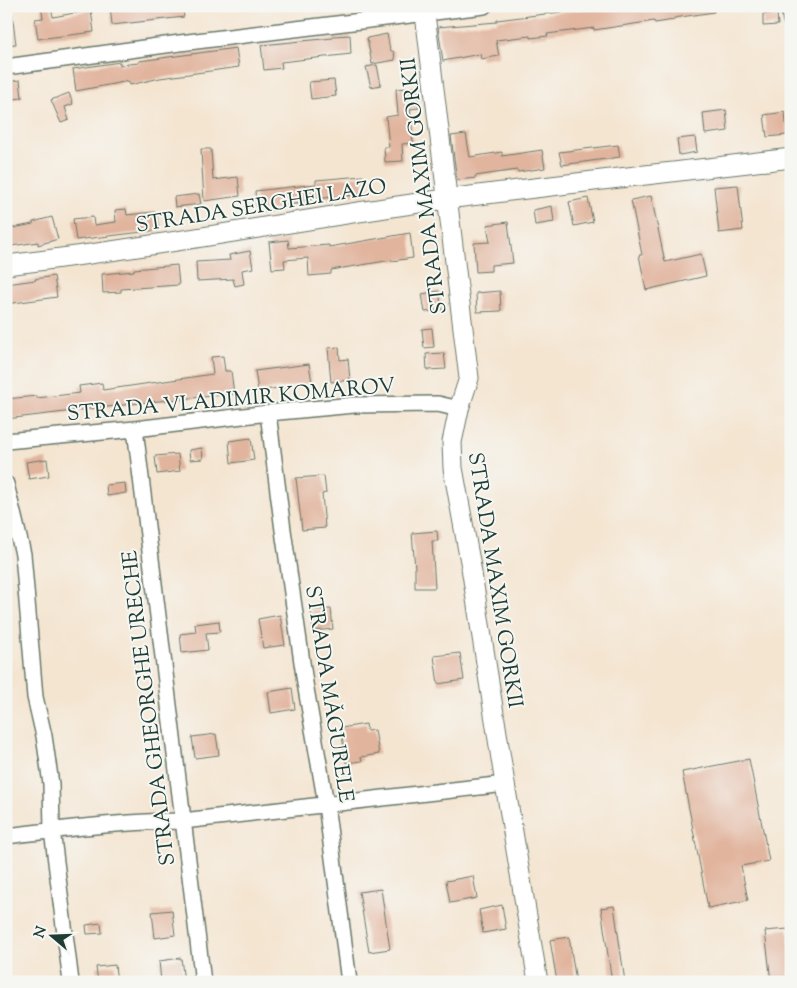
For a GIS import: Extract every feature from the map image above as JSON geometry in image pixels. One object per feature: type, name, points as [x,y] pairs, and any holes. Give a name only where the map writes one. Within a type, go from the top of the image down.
[{"type":"street","points":[[6,67],[424,10],[484,6]]},
{"type":"street","points":[[790,6],[791,20]]},
{"type":"street","name":"STRADA MAXIM GORKII","points":[[424,10],[469,378],[459,409],[452,442],[453,468],[471,567],[538,982]]},
{"type":"street","name":"STRADA SERGHEI LAZO","points":[[6,265],[166,243],[446,199],[791,158]]},
{"type":"street","name":"STRADA VLADIMIR KOMAROV","points":[[6,441],[135,429],[268,412],[354,405],[438,404],[459,409]]},
{"type":"street","name":"STRADA MĂGURELE","points":[[268,412],[305,683],[326,804],[348,982]]},
{"type":"street","name":"STRADA GHEORGHE URECHE","points":[[135,429],[203,982]]},
{"type":"street","points":[[6,484],[23,554],[35,697],[44,736],[51,784],[52,830],[71,982]]},
{"type":"street","points":[[6,836],[150,821],[183,821],[505,784]]},
{"type":"building","points":[[41,6],[51,6],[53,17],[91,10],[94,32],[38,39],[35,19],[43,18]]},
{"type":"building","points":[[110,6],[182,6],[184,17],[112,25]]},
{"type":"building","points":[[609,6],[713,6],[714,12],[655,23],[654,21],[594,30],[594,28],[547,34],[548,36],[496,40],[499,56],[481,59],[480,54],[443,61],[438,27],[497,22],[497,20]]},
{"type":"building","points":[[777,13],[778,25],[763,26],[763,14]]},
{"type":"building","points":[[6,14],[12,14],[16,44],[6,45]]},
{"type":"building","points":[[387,34],[390,50],[394,52],[395,60],[372,64],[367,38]]},
{"type":"building","points":[[350,35],[351,54],[281,62],[282,68],[264,70],[261,45]]},
{"type":"building","points":[[236,48],[239,67],[160,78],[130,85],[129,81],[76,91],[73,69],[120,62],[120,65],[139,63],[139,61]]},
{"type":"building","points":[[377,65],[381,85],[371,87],[366,67]]},
{"type":"building","points":[[20,80],[22,98],[6,100],[6,82]]},
{"type":"building","points":[[334,80],[336,96],[311,99],[309,82]]},
{"type":"building","points":[[418,87],[419,108],[410,109],[413,143],[402,144],[403,161],[385,162],[384,147],[389,147],[386,117],[398,115],[396,89]]},
{"type":"building","points":[[69,93],[73,104],[65,107],[69,120],[61,123],[51,100]]},
{"type":"building","points":[[726,110],[728,131],[705,134],[703,113]]},
{"type":"building","points":[[785,112],[787,135],[767,137],[764,115]]},
{"type":"building","points":[[466,134],[470,157],[502,152],[502,156],[542,150],[545,168],[518,172],[517,170],[457,180],[451,136]]},
{"type":"building","points":[[695,137],[697,152],[679,155],[677,139]]},
{"type":"building","points":[[618,145],[620,157],[562,165],[559,152]]},
{"type":"building","points":[[201,149],[211,149],[213,180],[238,177],[240,196],[204,201]]},
{"type":"building","points":[[363,176],[365,194],[303,200],[303,203],[280,206],[280,209],[257,212],[255,191],[316,184],[316,180]]},
{"type":"building","points":[[738,185],[743,230],[719,233],[714,187]]},
{"type":"building","points":[[199,194],[201,204],[175,207],[174,197]]},
{"type":"building","points":[[651,196],[665,262],[701,254],[706,276],[646,290],[639,255],[642,255],[631,200]]},
{"type":"building","points":[[588,198],[593,222],[574,226],[569,202]]},
{"type":"building","points":[[552,206],[554,222],[535,225],[533,210]]},
{"type":"building","points":[[126,209],[127,215],[156,212],[159,230],[76,240],[73,219],[93,217],[94,225],[116,222],[115,210]]},
{"type":"building","points":[[52,217],[58,239],[38,245],[38,242],[11,246],[8,229],[33,224],[33,222]]},
{"type":"building","points":[[508,222],[513,263],[491,265],[491,271],[476,272],[474,243],[490,242],[487,225]]},
{"type":"building","points":[[410,233],[413,258],[331,270],[331,274],[309,276],[308,258],[284,260],[285,268],[272,269],[269,242],[288,240],[289,248],[329,245],[329,247]]},
{"type":"building","points":[[250,251],[253,268],[242,270],[244,284],[235,286],[233,279],[197,281],[196,262],[230,260],[229,255]]},
{"type":"building","points":[[177,265],[179,285],[121,289],[121,292],[103,293],[102,274]]},
{"type":"building","points":[[54,276],[57,297],[6,304],[6,284]]},
{"type":"building","points":[[439,291],[442,310],[425,312],[422,294]]},
{"type":"building","points":[[500,291],[501,311],[477,312],[476,293]]},
{"type":"building","points":[[432,328],[434,347],[424,348],[422,329]]},
{"type":"building","points":[[339,347],[340,360],[348,359],[350,380],[331,382],[328,348]]},
{"type":"building","points":[[444,353],[446,369],[427,370],[426,354]]},
{"type":"building","points":[[223,356],[225,371],[231,371],[234,394],[6,419],[6,399],[37,396],[37,398],[80,393],[79,386],[102,383],[103,390],[213,374],[211,357]]},
{"type":"building","points":[[309,364],[312,383],[258,391],[255,371]]},
{"type":"building","points":[[251,438],[254,460],[231,463],[229,441]]},
{"type":"building","points":[[202,448],[203,459],[190,460],[189,450]]},
{"type":"building","points":[[178,454],[180,471],[157,474],[155,456]]},
{"type":"building","points":[[47,459],[49,476],[29,479],[26,462]]},
{"type":"building","points":[[324,476],[326,493],[322,494],[325,528],[302,530],[296,478]]},
{"type":"building","points":[[125,483],[126,493],[107,496],[106,485]]},
{"type":"building","points":[[437,531],[438,541],[432,541],[435,588],[415,588],[412,533]]},
{"type":"building","points":[[331,609],[333,629],[313,631],[311,610]]},
{"type":"building","points":[[280,615],[285,645],[263,648],[258,619]]},
{"type":"building","points":[[219,621],[220,632],[206,633],[208,650],[182,653],[180,634],[196,632],[195,624]]},
{"type":"building","points":[[460,653],[464,680],[438,684],[434,656]]},
{"type":"building","points":[[292,688],[295,709],[271,713],[268,692]]},
{"type":"building","points":[[366,724],[367,731],[375,730],[379,754],[361,757],[362,761],[346,763],[341,728]]},
{"type":"building","points":[[216,734],[219,755],[195,758],[192,737]]},
{"type":"building","points":[[749,759],[769,861],[741,866],[748,900],[708,908],[682,772]]},
{"type":"building","points":[[473,876],[477,898],[450,903],[446,881]]},
{"type":"building","points":[[381,889],[390,949],[369,952],[359,892]]},
{"type":"building","points":[[502,905],[506,929],[483,933],[479,910]]},
{"type":"building","points":[[614,906],[625,982],[612,982],[601,908]]},
{"type":"building","points":[[172,910],[175,935],[155,938],[152,912]]},
{"type":"building","points":[[101,923],[102,933],[87,934],[86,925]]},
{"type":"building","points":[[788,929],[791,954],[791,982],[771,982],[765,931]]},
{"type":"building","points":[[569,937],[576,982],[557,982],[550,940]]},
{"type":"building","points":[[181,958],[184,982],[161,982],[159,961]]},
{"type":"building","points":[[115,965],[117,982],[98,982],[96,967]]}]
